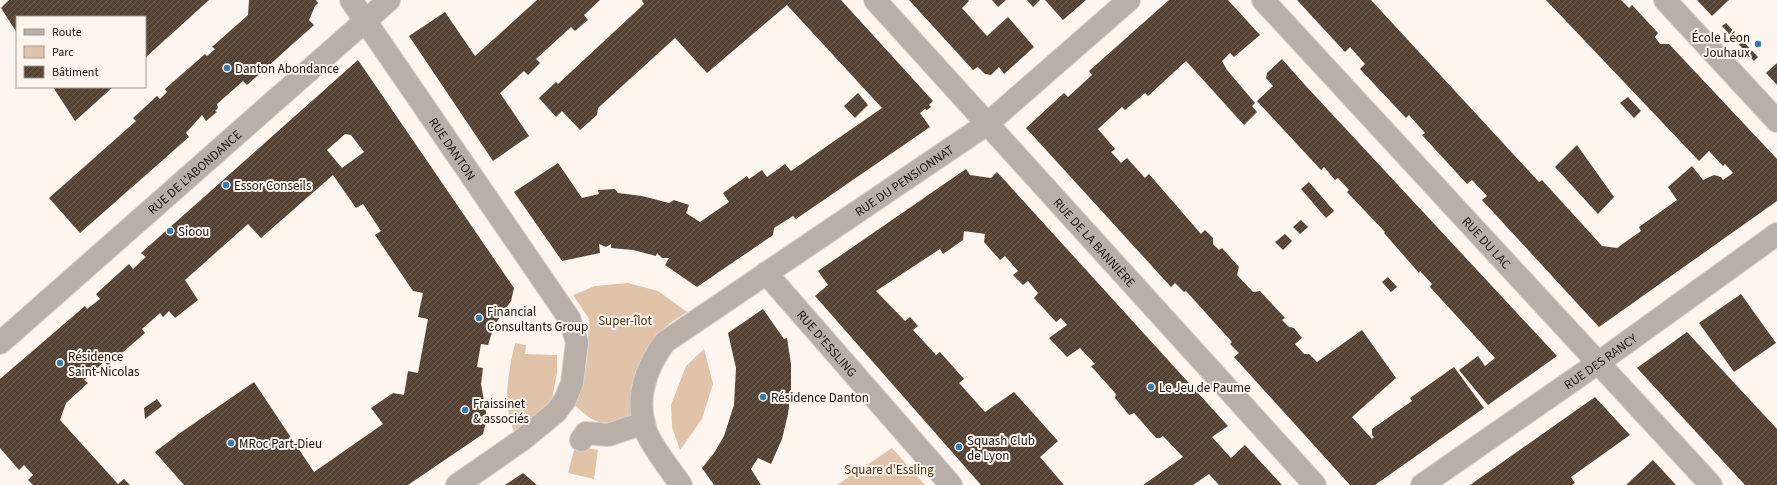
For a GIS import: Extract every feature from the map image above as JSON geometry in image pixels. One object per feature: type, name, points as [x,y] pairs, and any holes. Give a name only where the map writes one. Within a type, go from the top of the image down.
[{"type":"street","name":"RUE DANTON","points":[[351,0],[569,318],[577,342],[572,383],[565,400],[556,412],[522,440],[457,485]]},
{"type":"street","name":"RUE DE L'ABONDANCE","points":[[0,343],[389,0]]},
{"type":"street","name":"RUE DE LA BANNIÈRE","points":[[875,0],[1315,485]]},
{"type":"street","name":"RUE DU PENSIONNAT","points":[[645,428],[641,413],[642,390],[655,356],[665,342],[987,124],[1129,0]]},
{"type":"street","name":"RUE DU LAC","points":[[1263,0],[1711,485]]},
{"type":"street","points":[[1665,0],[1777,121]]},
{"type":"street","name":"RUE DES RANCY","points":[[1422,485],[1598,363],[1777,234]]},
{"type":"street","name":"RUE D'ESSLING","points":[[766,273],[951,485]]},
{"type":"street","points":[[581,440],[586,433],[608,435],[645,428],[681,485]]},
{"type":"green space","name":"Super-îlot","points":[[628,283],[658,291],[687,312],[670,323],[658,335],[636,374],[631,396],[631,415],[612,422],[599,422],[587,416],[572,403],[582,385],[587,361],[589,319],[573,295],[595,286]]},
{"type":"green space","points":[[515,343],[526,345],[525,354],[557,355],[557,373],[552,399],[537,419],[531,417],[516,436],[511,424],[507,401],[508,378]]},
{"type":"green space","points":[[704,349],[713,384],[702,419],[680,450],[672,427],[671,405],[686,366]]},
{"type":"green space","points":[[575,446],[598,450],[594,479],[568,473]]},
{"type":"green space","name":"Square d'Essling","points":[[892,448],[925,485],[837,485]]},
{"type":"building","points":[[9,0],[209,0],[146,57],[146,16],[16,16],[16,31],[1,8]]},
{"type":"building","name":"Danton Abondance","points":[[249,0],[316,0],[318,3],[315,6],[309,20],[314,25],[247,85],[243,81],[217,104],[218,108],[215,111],[217,112],[206,121],[202,115],[186,133],[189,137],[80,233],[49,198],[136,121],[133,118],[157,96],[160,99],[167,92],[165,89],[205,54],[207,56],[215,49],[212,47],[248,15]]},
{"type":"building","points":[[537,0],[600,0],[584,15],[588,20],[575,31],[571,27],[536,59],[540,63],[528,75],[524,71],[500,93],[529,136],[493,161],[409,36],[445,12],[475,56]]},
{"type":"building","points":[[841,0],[933,101],[929,105],[931,107],[920,113],[930,127],[796,219],[793,216],[774,228],[773,235],[697,287],[665,265],[669,258],[662,258],[657,253],[656,256],[633,250],[611,248],[611,244],[606,247],[599,244],[600,253],[562,261],[514,192],[558,163],[582,198],[599,194],[598,190],[615,189],[618,193],[642,196],[669,203],[674,200],[689,205],[686,213],[700,222],[729,202],[723,193],[747,176],[749,179],[762,170],[767,177],[785,164],[791,171],[882,108],[787,5],[707,73],[675,38],[598,108],[597,115],[580,130],[562,111],[556,117],[539,98],[556,82],[558,84],[644,4],[642,1]]},
{"type":"building","points":[[909,0],[968,0],[969,1],[962,8],[987,36],[1008,17],[1034,47],[1004,74],[999,67],[991,75],[985,74],[978,67],[973,70]]},
{"type":"building","points":[[992,0],[1006,0],[998,7]]},
{"type":"building","points":[[1027,0],[1040,0],[1033,7]]},
{"type":"building","points":[[1045,0],[1086,0],[1063,20]]},
{"type":"building","points":[[1169,0],[1228,0],[1260,35],[1234,57],[1230,53],[1222,61],[1227,70],[1255,103],[1252,106],[1257,112],[1244,125],[1186,61],[1148,96],[1145,93],[1125,110],[1122,107],[1098,129],[1115,149],[1111,152],[1121,163],[1127,158],[1145,178],[1149,174],[1201,234],[1205,230],[1213,238],[1213,244],[1219,250],[1222,248],[1239,267],[1237,275],[1253,292],[1260,291],[1285,318],[1282,320],[1289,327],[1294,328],[1302,338],[1295,344],[1304,354],[1309,354],[1317,362],[1362,330],[1396,378],[1352,417],[1372,439],[1374,437],[1372,435],[1372,429],[1412,401],[1410,398],[1454,367],[1484,408],[1375,485],[1350,485],[1234,357],[1239,353],[1230,344],[1232,342],[1186,291],[1184,292],[1175,283],[1171,287],[1026,128],[1064,93],[1068,97],[1092,75],[1089,71]]},
{"type":"building","points":[[1297,0],[1371,0],[1539,182],[1542,180],[1602,246],[1617,248],[1641,231],[1639,227],[1677,200],[1668,187],[1692,166],[1703,180],[1714,175],[1721,177],[1723,180],[1733,173],[1725,164],[1723,166],[1709,151],[1699,161],[1546,0],[1621,0],[1629,8],[1632,5],[1658,33],[1655,37],[1660,44],[1669,44],[1777,159],[1777,201],[1599,327],[1482,200],[1487,196],[1472,180],[1467,184],[1422,135],[1425,133],[1409,115],[1406,118],[1360,69],[1365,64],[1350,47],[1345,52]]},
{"type":"building","points":[[1697,0],[1729,0],[1712,16]]},
{"type":"building","points":[[1726,23],[1758,57],[1754,61],[1722,26]]},
{"type":"building","points":[[1282,59],[1557,356],[1488,405],[1459,370],[1478,356],[1485,366],[1495,358],[1430,287],[1432,284],[1420,271],[1419,273],[1384,233],[1385,232],[1347,192],[1349,190],[1338,178],[1335,180],[1324,167],[1321,170],[1257,101],[1273,86],[1266,78],[1267,73]]},
{"type":"building","points":[[358,60],[514,288],[511,301],[494,326],[488,345],[481,344],[477,367],[483,368],[481,384],[487,418],[483,434],[408,485],[184,485],[155,452],[254,382],[314,472],[383,424],[371,408],[393,393],[404,395],[408,371],[418,373],[428,319],[418,317],[423,293],[413,291],[375,235],[381,231],[363,204],[356,208],[333,175],[261,238],[248,224],[185,280],[198,300],[175,318],[169,311],[163,317],[160,313],[142,329],[145,333],[108,365],[104,362],[84,380],[88,383],[66,403],[60,420],[118,484],[124,479],[130,485],[33,485],[28,480],[33,475],[24,465],[19,470],[0,448],[0,379],[85,306],[87,309],[100,299],[96,294],[129,264],[133,269],[146,257],[141,253]],"holes":[[[345,134],[351,135],[364,152],[342,168],[327,150]]]},
{"type":"building","points":[[1777,63],[1777,85],[1766,73]]},
{"type":"building","points":[[54,88],[112,88],[75,121]]},
{"type":"building","points":[[858,93],[868,105],[855,118],[844,106]]},
{"type":"building","points":[[1628,97],[1641,111],[1634,118],[1620,103]]},
{"type":"building","points":[[1577,145],[1614,197],[1598,214],[1555,167]]},
{"type":"building","points":[[966,169],[970,175],[991,178],[997,172],[1228,426],[1212,437],[1231,458],[1245,445],[1282,485],[1219,485],[1209,474],[1193,485],[1143,485],[1183,457],[1163,436],[1156,438],[1134,413],[1129,415],[1115,398],[1116,394],[1091,366],[1095,364],[1080,348],[1067,357],[1049,338],[1067,325],[1061,318],[1056,322],[1034,298],[1038,293],[1028,281],[1023,285],[1013,275],[1018,271],[1005,256],[1000,260],[984,242],[985,234],[964,231],[963,240],[943,254],[940,249],[876,291],[905,321],[910,317],[918,326],[913,330],[936,355],[940,352],[964,379],[959,383],[985,412],[1014,392],[1058,441],[1040,457],[1064,485],[981,485],[815,296],[828,285],[818,271]]},
{"type":"building","points":[[1309,182],[1334,211],[1326,218],[1301,189]]},
{"type":"building","points":[[1301,220],[1308,227],[1300,234],[1293,227]]},
{"type":"building","points":[[1285,234],[1292,241],[1283,250],[1275,242]]},
{"type":"building","points":[[1388,277],[1397,287],[1391,292],[1382,282]]},
{"type":"building","points":[[1741,294],[1776,343],[1734,372],[1699,323]]},
{"type":"building","name":"Résidence Danton","points":[[763,309],[784,339],[787,338],[791,364],[791,389],[788,414],[782,439],[771,464],[758,458],[751,469],[761,485],[714,485],[702,468],[714,453],[724,436],[734,405],[736,368],[728,333]]},
{"type":"building","points":[[1687,332],[1777,429],[1777,485],[1745,485],[1637,368]]},
{"type":"building","points":[[1595,397],[1630,435],[1571,477],[1575,483],[1572,485],[1470,485]]},
{"type":"building","points":[[157,399],[162,406],[145,419],[144,408]]},
{"type":"building","points":[[1653,460],[1676,485],[1626,485]]},
{"type":"building","points":[[523,473],[537,485],[505,485]]},
{"type":"place","name":"École Léon Jouhaux","points":[[1758,44]]},
{"type":"place","name":"Danton Abondance","points":[[227,68]]},
{"type":"place","name":"Essor Conseils","points":[[226,185]]},
{"type":"place","name":"Sioou","points":[[170,231]]},
{"type":"place","name":"Financial Consultants Group","points":[[479,318]]},
{"type":"place","name":"Résidence Saint-Nicolas","points":[[60,363]]},
{"type":"place","name":"Le Jeu de Paume","points":[[1151,387]]},
{"type":"place","name":"Résidence Danton","points":[[763,397]]},
{"type":"place","name":"Fraissinet & associés","points":[[465,410]]},
{"type":"place","name":"MRoc Part-Dieu","points":[[231,443]]},
{"type":"place","name":"Squash Club de Lyon","points":[[959,447]]}]
